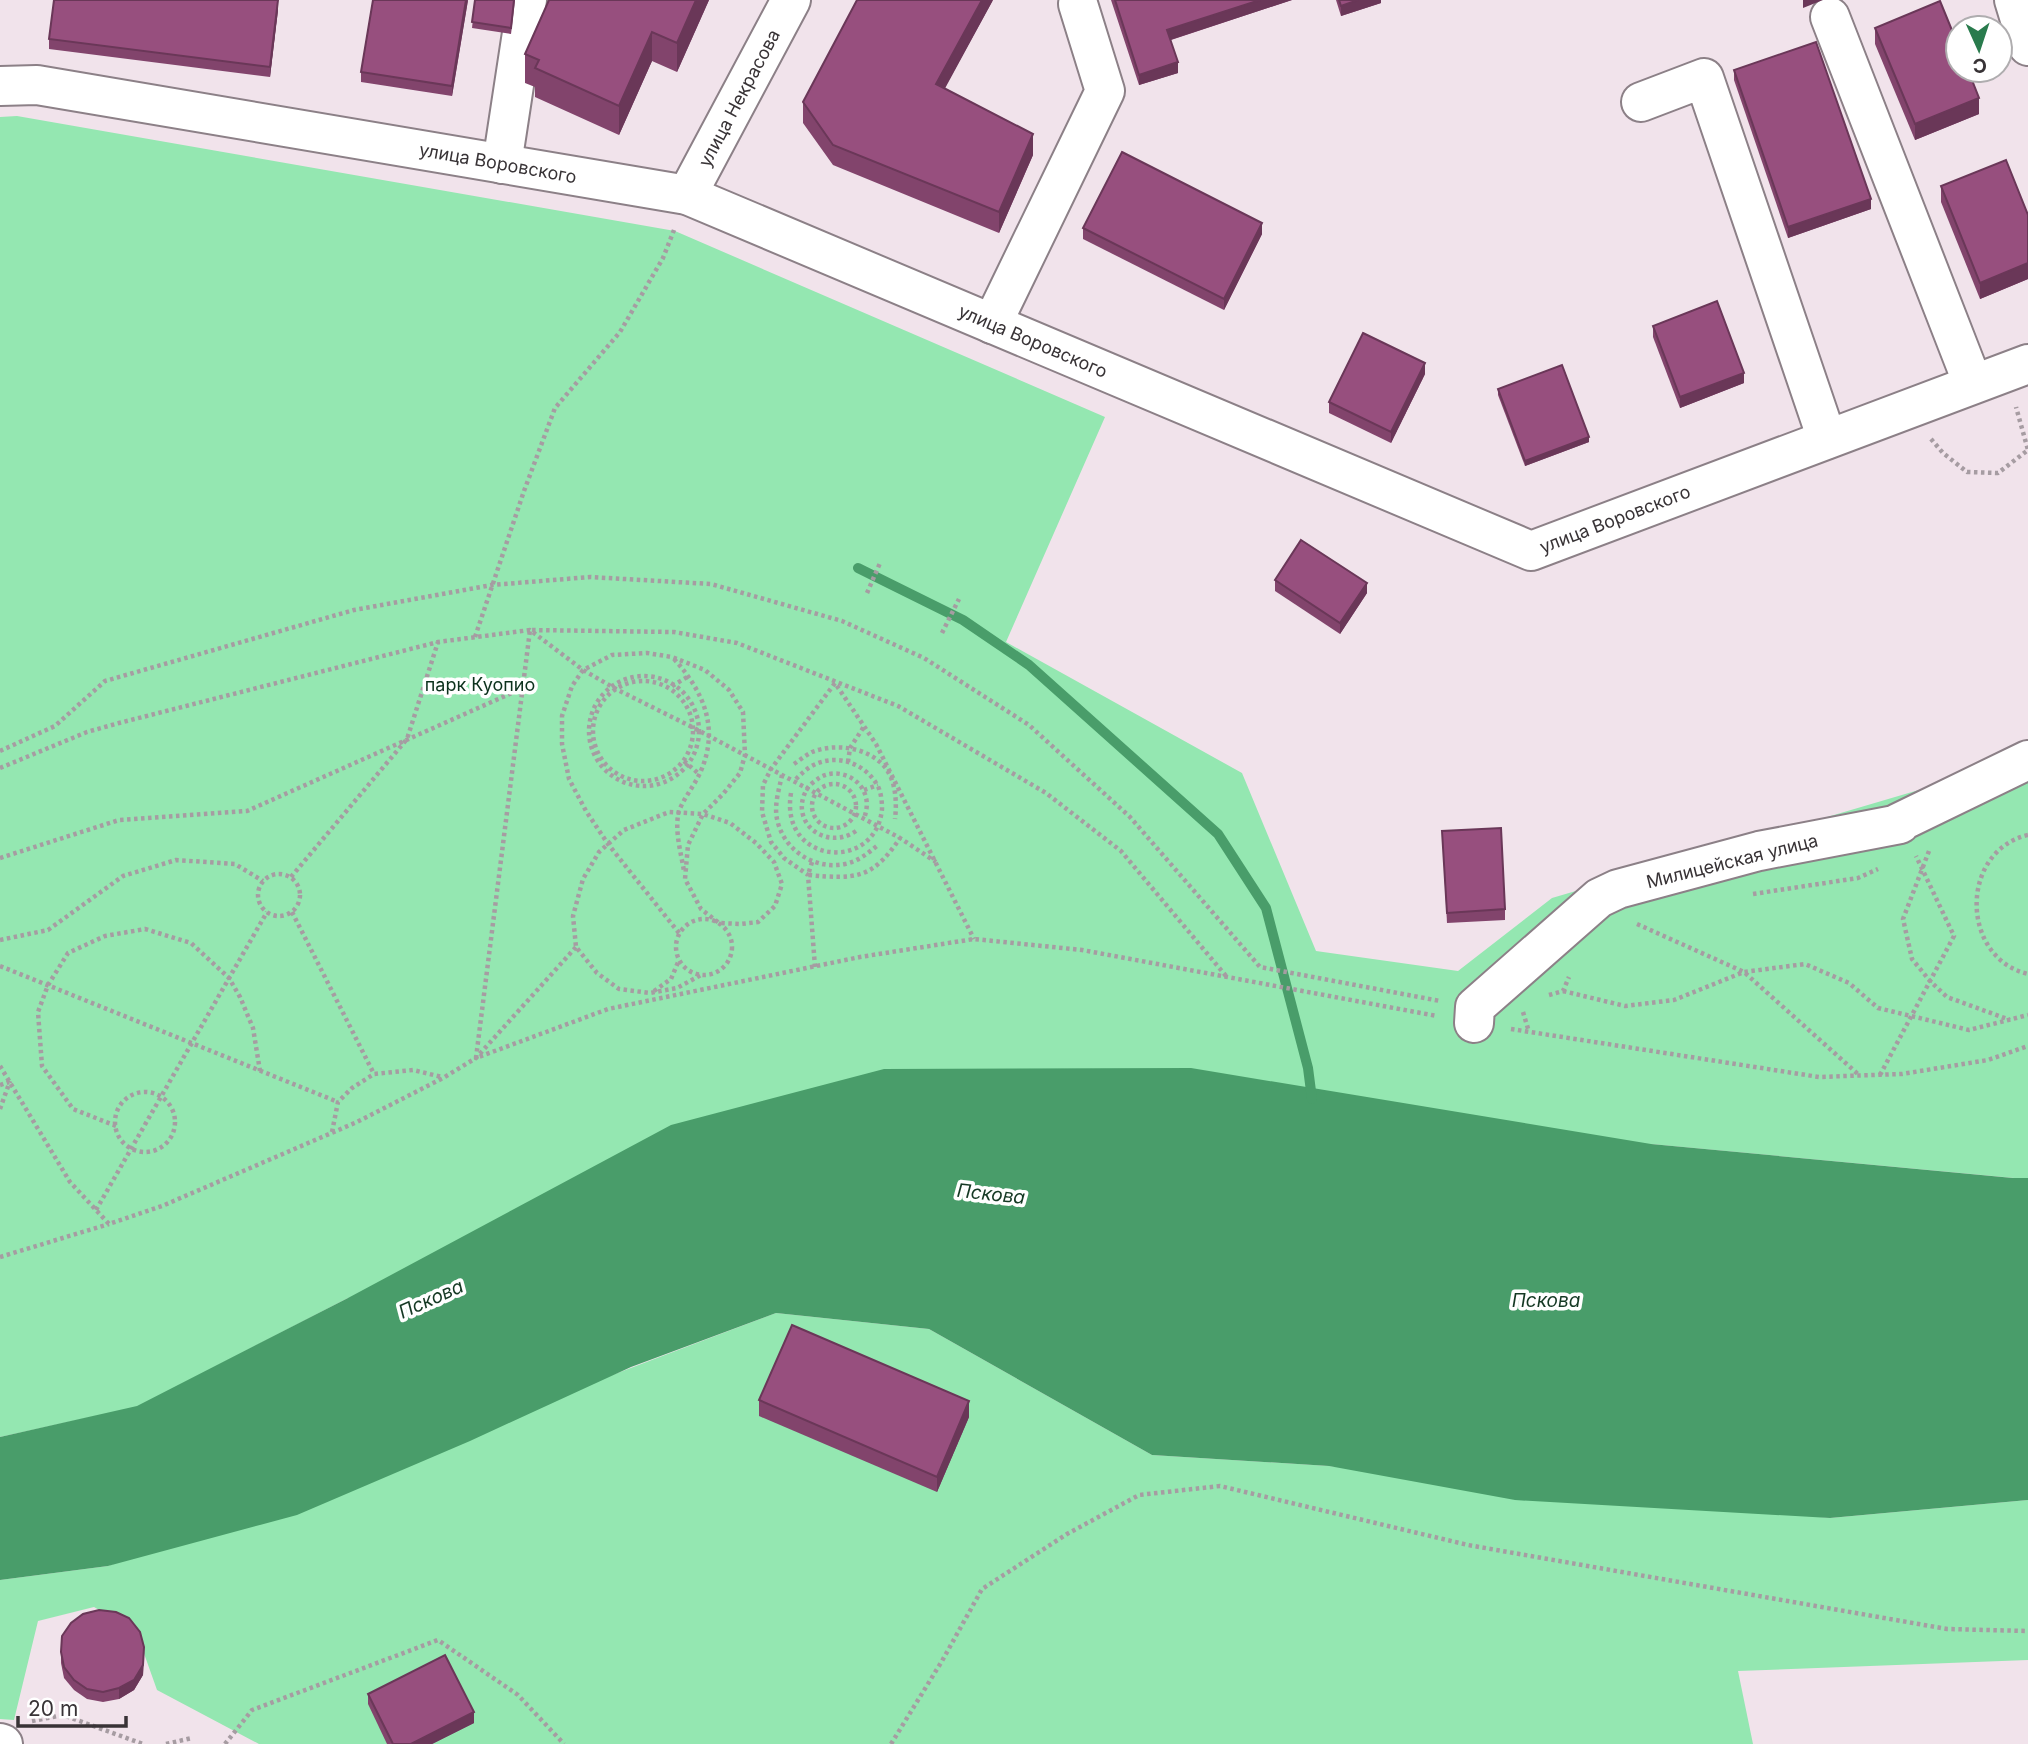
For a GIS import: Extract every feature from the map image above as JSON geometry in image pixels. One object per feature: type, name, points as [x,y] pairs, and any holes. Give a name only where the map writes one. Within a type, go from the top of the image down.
[{"type":"street","points":[[502,164],[527,0]]},
{"type":"street","name":"улица Некрасова","points":[[682,209],[791,0]]},
{"type":"street","points":[[992,324],[1105,91],[1077,4]]},
{"type":"street","points":[[1830,17],[2003,374]]},
{"type":"street","points":[[1641,102],[1704,78],[1827,439]]},
{"type":"street","name":"улица Воровского","points":[[0,86],[37,85],[502,164],[682,209],[992,324],[1531,551],[2003,374]]},
{"type":"street","name":"Милицейская улица","points":[[1475,1015],[1599,898],[1618,889],[1759,852],[1900,824],[1898,823],[2028,760]]},
{"type":"path","points":[[475,637],[555,408],[620,332],[663,258],[682,209]]},
{"type":"path","points":[[1905,410],[1943,453],[1967,472],[1998,473],[2028,450],[2003,374]]},
{"type":"path","points":[[867,593],[880,563]]},
{"type":"path","points":[[0,751],[55,726],[105,681],[354,610],[492,585],[590,577],[711,584],[842,621],[924,658],[1029,725],[1130,817],[1260,967],[1475,1015]]},
{"type":"path","points":[[942,633],[959,599]]},
{"type":"path","points":[[530,630],[583,670],[614,688],[900,838],[936,862]]},
{"type":"path","points":[[476,1058],[530,630]]},
{"type":"path","points":[[0,768],[87,732],[438,642],[530,630],[674,632],[737,643],[898,706],[1046,793],[1121,851],[1226,976]]},
{"type":"path","points":[[291,877],[407,739],[438,642]]},
{"type":"path","points":[[679,933],[608,844],[569,779],[562,744],[562,716],[572,686],[583,670],[612,655],[647,653],[672,657],[705,670],[729,690],[743,712],[745,755],[740,773],[702,814],[688,845],[685,878]]},
{"type":"path","points":[[672,657],[689,676],[704,702],[709,737],[705,760],[679,813],[678,836],[685,878],[701,909],[719,923],[726,929],[730,938],[730,956],[719,970],[701,975],[677,988],[650,993],[619,989],[597,973],[576,947],[573,916],[583,879],[599,852],[624,830],[669,812],[679,813],[702,814],[730,823],[756,843],[774,862],[782,884],[775,906],[758,922],[719,923],[702,918],[692,921],[679,933],[676,942],[679,960],[692,972],[701,975]]},
{"type":"path","points":[[635,676],[654,676],[687,695],[697,712],[701,732],[697,750],[689,766],[659,785],[642,787],[625,784],[609,775],[597,762],[590,746],[588,728],[592,711],[602,695],[614,688],[635,676]]},
{"type":"path","points":[[672,687],[689,676]]},
{"type":"path","points":[[835,682],[865,725],[974,939]]},
{"type":"path","points":[[835,682],[771,769],[763,785],[762,812],[771,842],[785,858],[808,875],[844,878],[874,869],[887,858],[900,838]]},
{"type":"path","points":[[614,688],[597,712],[593,728],[595,745],[602,759],[613,771],[627,779],[642,782],[673,773],[684,761],[691,747],[694,728],[691,714],[672,687]]},
{"type":"path","points":[[0,858],[119,820],[247,811],[523,688]]},
{"type":"path","points":[[848,762],[850,748],[865,725]]},
{"type":"path","points":[[794,764],[811,753],[830,747],[850,748],[868,754],[885,766],[893,784],[897,804],[895,819]]},
{"type":"path","points":[[791,793],[791,821],[798,834],[809,845],[822,851],[837,853],[864,843],[878,827],[881,818],[882,802],[878,785],[869,773],[856,764],[824,760],[810,767],[794,781]]},
{"type":"path","points":[[684,761],[699,774]]},
{"type":"path","points":[[856,831],[838,839],[827,838],[810,828],[802,806],[807,788],[825,774],[847,775],[864,790],[867,810],[864,820]]},
{"type":"path","points":[[782,775],[776,804],[777,822],[784,839],[796,853],[812,862],[829,866],[848,864],[864,857],[878,845]]},
{"type":"path","points":[[827,785],[842,785],[853,794],[855,814],[843,826],[829,827],[813,814],[812,799],[827,785]]},
{"type":"path","points":[[864,790],[878,785]]},
{"type":"path","points":[[789,806],[802,806]]},
{"type":"path","points":[[2028,835],[1999,850],[1984,870],[1976,893],[1976,917],[1984,941],[2000,959],[2028,974]]},
{"type":"path","points":[[1880,1075],[1911,1016],[1930,981],[1954,936],[1921,868],[1914,853],[1932,845],[1921,868],[1903,919],[1912,959],[1930,981],[1947,997],[2011,1020]]},
{"type":"path","points":[[837,853],[839,865]]},
{"type":"path","points":[[0,940],[48,930],[123,876],[176,860],[235,864],[263,881]]},
{"type":"path","points":[[812,862],[808,875],[815,967]]},
{"type":"path","points":[[1750,895],[1858,878],[1880,868]]},
{"type":"path","points":[[279,874],[291,877],[300,894],[296,907],[292,912],[279,916],[267,912],[259,901],[258,894],[263,881],[279,874]]},
{"type":"path","points":[[96,1210],[267,912]]},
{"type":"path","points":[[292,912],[374,1074]]},
{"type":"path","points":[[1643,918],[1630,921],[1744,972],[1859,1075]]},
{"type":"path","points":[[116,1126],[73,1109],[42,1066],[38,1012],[48,985],[68,954],[105,936],[145,929],[191,943],[229,978],[253,1028],[260,1071]]},
{"type":"path","points":[[0,1257],[162,1206],[331,1133],[476,1058],[607,1009],[860,957],[974,939],[1082,950],[1300,991],[1475,1015],[1819,1077],[1902,1073],[1989,1060],[2028,1046]]},
{"type":"path","points":[[476,1058],[576,947]]},
{"type":"path","points":[[650,993],[671,979],[679,960]]},
{"type":"path","points":[[1541,996],[1563,991],[1625,1006],[1674,1000],[1744,972],[1805,964],[1849,983],[1878,1008],[1969,1030],[2028,1015]]},
{"type":"path","points":[[0,967],[338,1102]]},
{"type":"path","points":[[1563,991],[1573,968]]},
{"type":"path","points":[[0,1066],[70,1182],[109,1224]]},
{"type":"path","points":[[331,1133],[338,1102],[352,1088],[374,1074],[413,1070],[443,1077]]},
{"type":"path","points":[[0,1086],[10,1081]]},
{"type":"path","points":[[0,1109],[10,1081]]},
{"type":"path","points":[[152,1093],[161,1097],[174,1112],[176,1123],[169,1141],[151,1152],[131,1148],[118,1135],[116,1116],[120,1107],[134,1094],[152,1093]]},
{"type":"path","points":[[891,1744],[982,1589],[1067,1534],[1139,1494],[1220,1486],[1455,1542],[1509,1552],[1947,1629],[2028,1631]]},
{"type":"path","points":[[225,1744],[252,1710],[438,1640],[518,1695],[564,1744]]},
{"type":"path","points":[[1,1744],[23,1723],[63,1715],[144,1744]]},
{"type":"path","points":[[166,1744],[192,1738]]},
{"type":"green space","name":"парк Куопио","points":[[17,116],[675,231],[1105,417],[1006,642],[1242,773],[1316,951],[1458,971],[1552,898],[1990,769],[2028,743],[2028,1178],[1651,1144],[348,1298],[137,1407],[0,1437],[0,117]]},
{"type":"green space","points":[[776,1313],[929,1329],[1152,1455],[1329,1466],[1830,1518],[2028,1500],[2028,1660],[1738,1671],[1753,1744],[259,1744],[157,1690],[136,1631],[94,1607],[38,1621],[14,1720],[0,1719],[0,1580],[108,1566]]},
{"type":"water","name":"Пскова","points":[[1191,1068],[1651,1144],[2028,1178],[2028,1500],[1830,1518],[1515,1500],[1329,1466],[1152,1455],[929,1329],[776,1313],[631,1367],[470,1441],[297,1515],[108,1566],[0,1580],[0,1437],[137,1406],[348,1298],[671,1125],[884,1069]]},
{"type":"building","points":[[54,0],[278,0],[270,67],[49,39]]},
{"type":"building","points":[[373,0],[466,0],[452,86],[361,72]]},
{"type":"building","points":[[475,0],[514,0],[511,28],[472,22]]},
{"type":"building","points":[[549,0],[696,0],[677,43],[652,32],[619,106],[535,68],[539,60],[525,54]]},
{"type":"building","points":[[857,0],[982,0],[936,84],[1033,134],[999,212],[833,145],[803,102]]},
{"type":"building","points":[[1115,0],[1260,0],[1167,30],[1178,62],[1139,75]]},
{"type":"building","points":[[1339,0],[1358,0],[1341,6]]},
{"type":"building","points":[[1940,1],[1945,14],[1944,84],[1974,84],[1979,98],[1915,124],[1875,28]]},
{"type":"building","points":[[1816,42],[1871,199],[1788,227],[1734,70]]},
{"type":"building","points":[[1122,152],[1262,223],[1224,299],[1083,228]]},
{"type":"building","points":[[2006,160],[2028,215],[2028,263],[1980,283],[1941,186]]},
{"type":"building","points":[[1717,301],[1744,373],[1680,397],[1653,326]]},
{"type":"building","points":[[1363,333],[1425,363],[1391,432],[1329,402]]},
{"type":"building","points":[[1562,365],[1589,437],[1525,461],[1498,389]]},
{"type":"building","points":[[1301,540],[1367,583],[1340,623],[1275,580]]},
{"type":"building","points":[[1501,828],[1505,909],[1447,913],[1442,831]]},
{"type":"building","points":[[792,1325],[969,1401],[937,1477],[759,1400]]},
{"type":"building","points":[[99,1610],[116,1612],[129,1618],[140,1632],[144,1647],[143,1665],[134,1680],[103,1692],[87,1689],[74,1680],[64,1667],[61,1652],[62,1636],[71,1623],[83,1614]]},
{"type":"building","points":[[445,1655],[474,1712],[411,1744],[393,1744],[368,1694]]},
{"type":"waterway","points":[[858,568],[963,620],[1029,665],[1218,834],[1266,908],[1308,1068],[1312,1099]]}]
